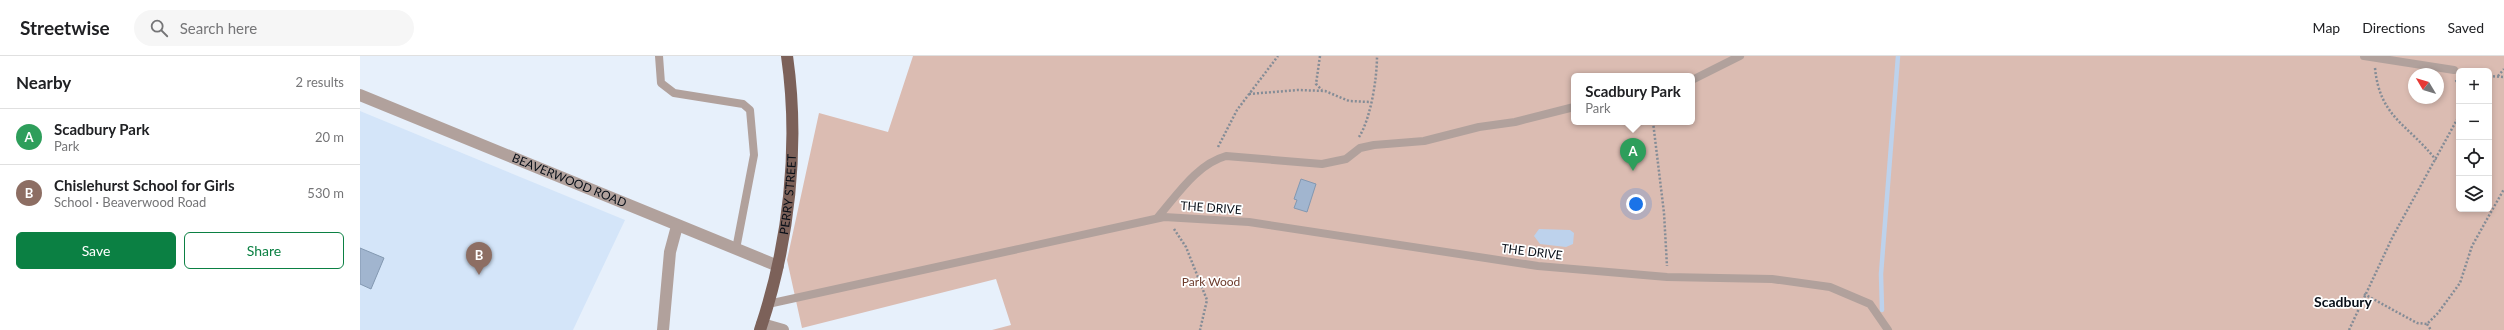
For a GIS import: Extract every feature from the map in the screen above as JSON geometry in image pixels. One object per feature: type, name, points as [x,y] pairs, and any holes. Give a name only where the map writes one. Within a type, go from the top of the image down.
[{"type":"main road","name":"PERRY STREET","points":[[761,327],[778,266],[785,221],[792,140],[787,56]]},
{"type":"street","name":"BEAVERWOOD ROAD","points":[[360,95],[677,226],[778,266]]},
{"type":"street","points":[[663,330],[670,252],[677,226]]},
{"type":"street","points":[[761,327],[783,330]]},
{"type":"lane","points":[[659,56],[661,83],[674,93],[743,104],[750,110],[754,154],[736,249]]},
{"type":"lane","points":[[1695,78],[1740,56]]},
{"type":"lane","points":[[2364,56],[2375,59],[2454,70]]},
{"type":"lane","points":[[1161,217],[1172,200],[1211,160],[1226,156],[1322,164],[1346,159],[1360,148],[1374,145],[1424,141],[1479,128],[1515,122],[1571,108]]},
{"type":"lane","name":"THE DRIVE","points":[[768,304],[1161,217],[1249,222],[1538,266],[1667,277],[1772,279],[1830,287],[1870,304],[1888,330]]},
{"type":"path","points":[[1211,160],[1237,110],[1278,56]]},
{"type":"path","points":[[1320,56],[1316,84],[1323,91]]},
{"type":"path","points":[[1357,140],[1367,119],[1377,69],[1377,56]]},
{"type":"path","points":[[2375,59],[2377,88],[2384,103],[2393,117],[2424,145],[2436,160]]},
{"type":"path","points":[[2497,76],[2504,69]]},
{"type":"path","points":[[2492,76],[2504,76]]},
{"type":"path","points":[[1249,94],[1298,90],[1323,91],[1349,101],[1370,102]]},
{"type":"path","points":[[2349,330],[2364,294],[2393,236],[2456,122]]},
{"type":"path","points":[[1653,125],[1664,213],[1667,277]]},
{"type":"path","points":[[2427,324],[2438,313],[2460,283],[2472,246],[2504,189]]},
{"type":"path","points":[[1161,217],[1177,232],[1186,247],[1207,300],[1200,330]]},
{"type":"path","points":[[2364,294],[2417,322],[2427,324],[2431,330]]},
{"type":"shaded area","points":[[360,111],[625,220],[573,330],[360,330]]},
{"type":"shaded area","points":[[1539,229],[1570,230],[1574,233],[1573,244],[1566,247],[1540,244],[1534,236]]},
{"type":"green space","name":"Park Wood","points":[[913,56],[2504,56],[2504,330],[992,330],[1011,325],[996,279],[802,328],[787,260],[819,113],[888,132]]},
{"type":"building","points":[[1301,179],[1316,184],[1307,212],[1294,208],[1297,200],[1294,199]]},
{"type":"building","points":[[360,248],[384,258],[371,289],[360,284]]},
{"type":"waterway","points":[[1882,310],[1881,274],[1898,56]]},
{"type":"place","name":"Scadbury Park","points":[[1633,171]]},
{"type":"place","name":"Chislehurst School for Girls","points":[[479,275]]},
{"type":"district","name":"Scadbury","points":[[2343,302]]}]
